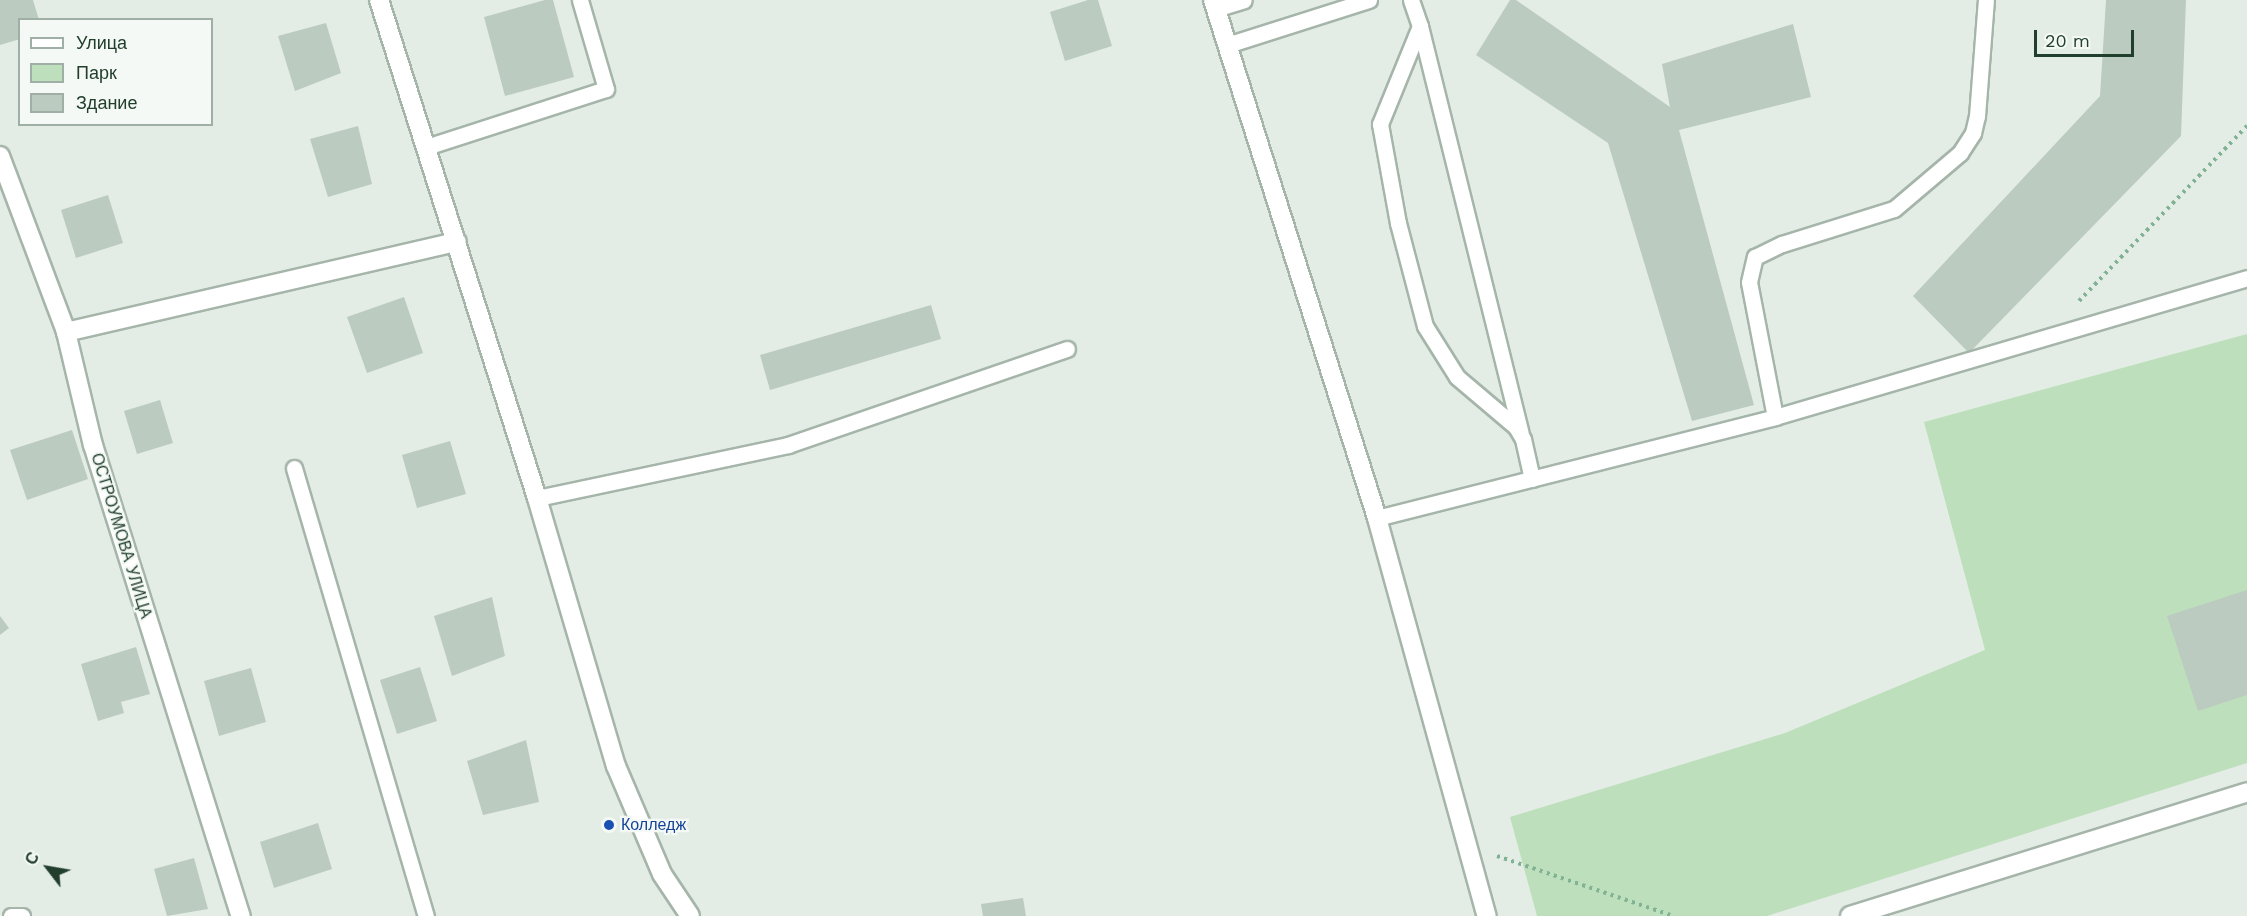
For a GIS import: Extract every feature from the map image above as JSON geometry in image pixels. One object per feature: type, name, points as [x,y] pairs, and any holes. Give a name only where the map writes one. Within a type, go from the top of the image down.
[{"type":"street","points":[[379,0],[537,498],[616,766],[662,874],[690,916]]},
{"type":"street","points":[[1214,4],[1377,518],[1487,916]]},
{"type":"street","name":"ОСТРОУМОВА УЛИЦА","points":[[0,156],[66,332],[93,445],[241,916]]},
{"type":"street","points":[[66,332],[457,242]]},
{"type":"street","points":[[1850,916],[2247,792]]},
{"type":"lane","points":[[426,147],[606,89],[579,0]]},
{"type":"lane","points":[[1214,4],[1244,0]]},
{"type":"lane","points":[[1227,45],[1369,0]]},
{"type":"lane","points":[[1412,0],[1532,479]]},
{"type":"lane","points":[[1775,417],[1749,282],[1755,257],[1782,244],[1894,209],[1960,153],[1973,133],[1977,116],[1986,0]]},
{"type":"lane","points":[[1420,26],[1380,123],[1398,223],[1425,326],[1457,377],[1516,427],[1523,439]]},
{"type":"lane","points":[[1377,518],[1775,417],[2247,278]]},
{"type":"lane","points":[[537,498],[788,445],[1068,349]]},
{"type":"lane","points":[[294,468],[426,916]]},
{"type":"lane","points":[[11,916],[22,916]]},
{"type":"path","points":[[2075,304],[2247,126]]},
{"type":"path","points":[[1468,846],[1673,916]]},
{"type":"green space","points":[[2247,334],[2247,763],[1767,916],[1537,916],[1510,817],[1785,733],[1985,650],[1924,422]]},
{"type":"building","points":[[0,0],[33,0],[38,18],[18,18],[18,40],[0,45]]},
{"type":"building","points":[[545,0],[553,0],[574,77],[505,96],[484,17]]},
{"type":"building","points":[[1088,0],[1098,0],[1112,46],[1065,61],[1050,12]]},
{"type":"building","points":[[1510,0],[1516,0],[1670,107],[1662,64],[1793,24],[1811,97],[1679,130],[1754,405],[1692,421],[1608,143],[1476,55]]},
{"type":"building","points":[[2106,0],[2186,0],[2181,136],[1969,353],[1913,296],[2100,96]]},
{"type":"building","points":[[326,23],[341,73],[295,91],[278,36]]},
{"type":"building","points":[[358,126],[372,184],[328,197],[310,139]]},
{"type":"building","points":[[108,195],[123,243],[76,258],[61,210]]},
{"type":"building","points":[[404,297],[423,353],[367,373],[347,317]]},
{"type":"building","points":[[931,305],[941,339],[770,390],[760,355]]},
{"type":"building","points":[[160,400],[173,443],[137,454],[124,411]]},
{"type":"building","points":[[72,430],[88,479],[27,500],[10,450]]},
{"type":"building","points":[[450,441],[466,494],[417,508],[402,455]]},
{"type":"building","points":[[2247,590],[2247,695],[2198,711],[2167,616]]},
{"type":"building","points":[[492,597],[505,656],[452,676],[434,616]]},
{"type":"building","points":[[0,616],[9,628],[0,635]]},
{"type":"building","points":[[136,647],[150,694],[121,702],[124,713],[98,721],[81,664]]},
{"type":"building","points":[[420,667],[437,721],[397,734],[380,680]]},
{"type":"building","points":[[251,668],[266,722],[219,736],[204,681]]},
{"type":"building","points":[[526,740],[539,802],[483,815],[467,761]]},
{"type":"building","points":[[318,823],[332,869],[274,888],[260,842]]},
{"type":"building","points":[[194,858],[208,909],[167,916],[154,869]]},
{"type":"building","points":[[1023,898],[1026,916],[983,916],[981,904]]},
{"type":"place","name":"Колледж","points":[[609,825]]}]
